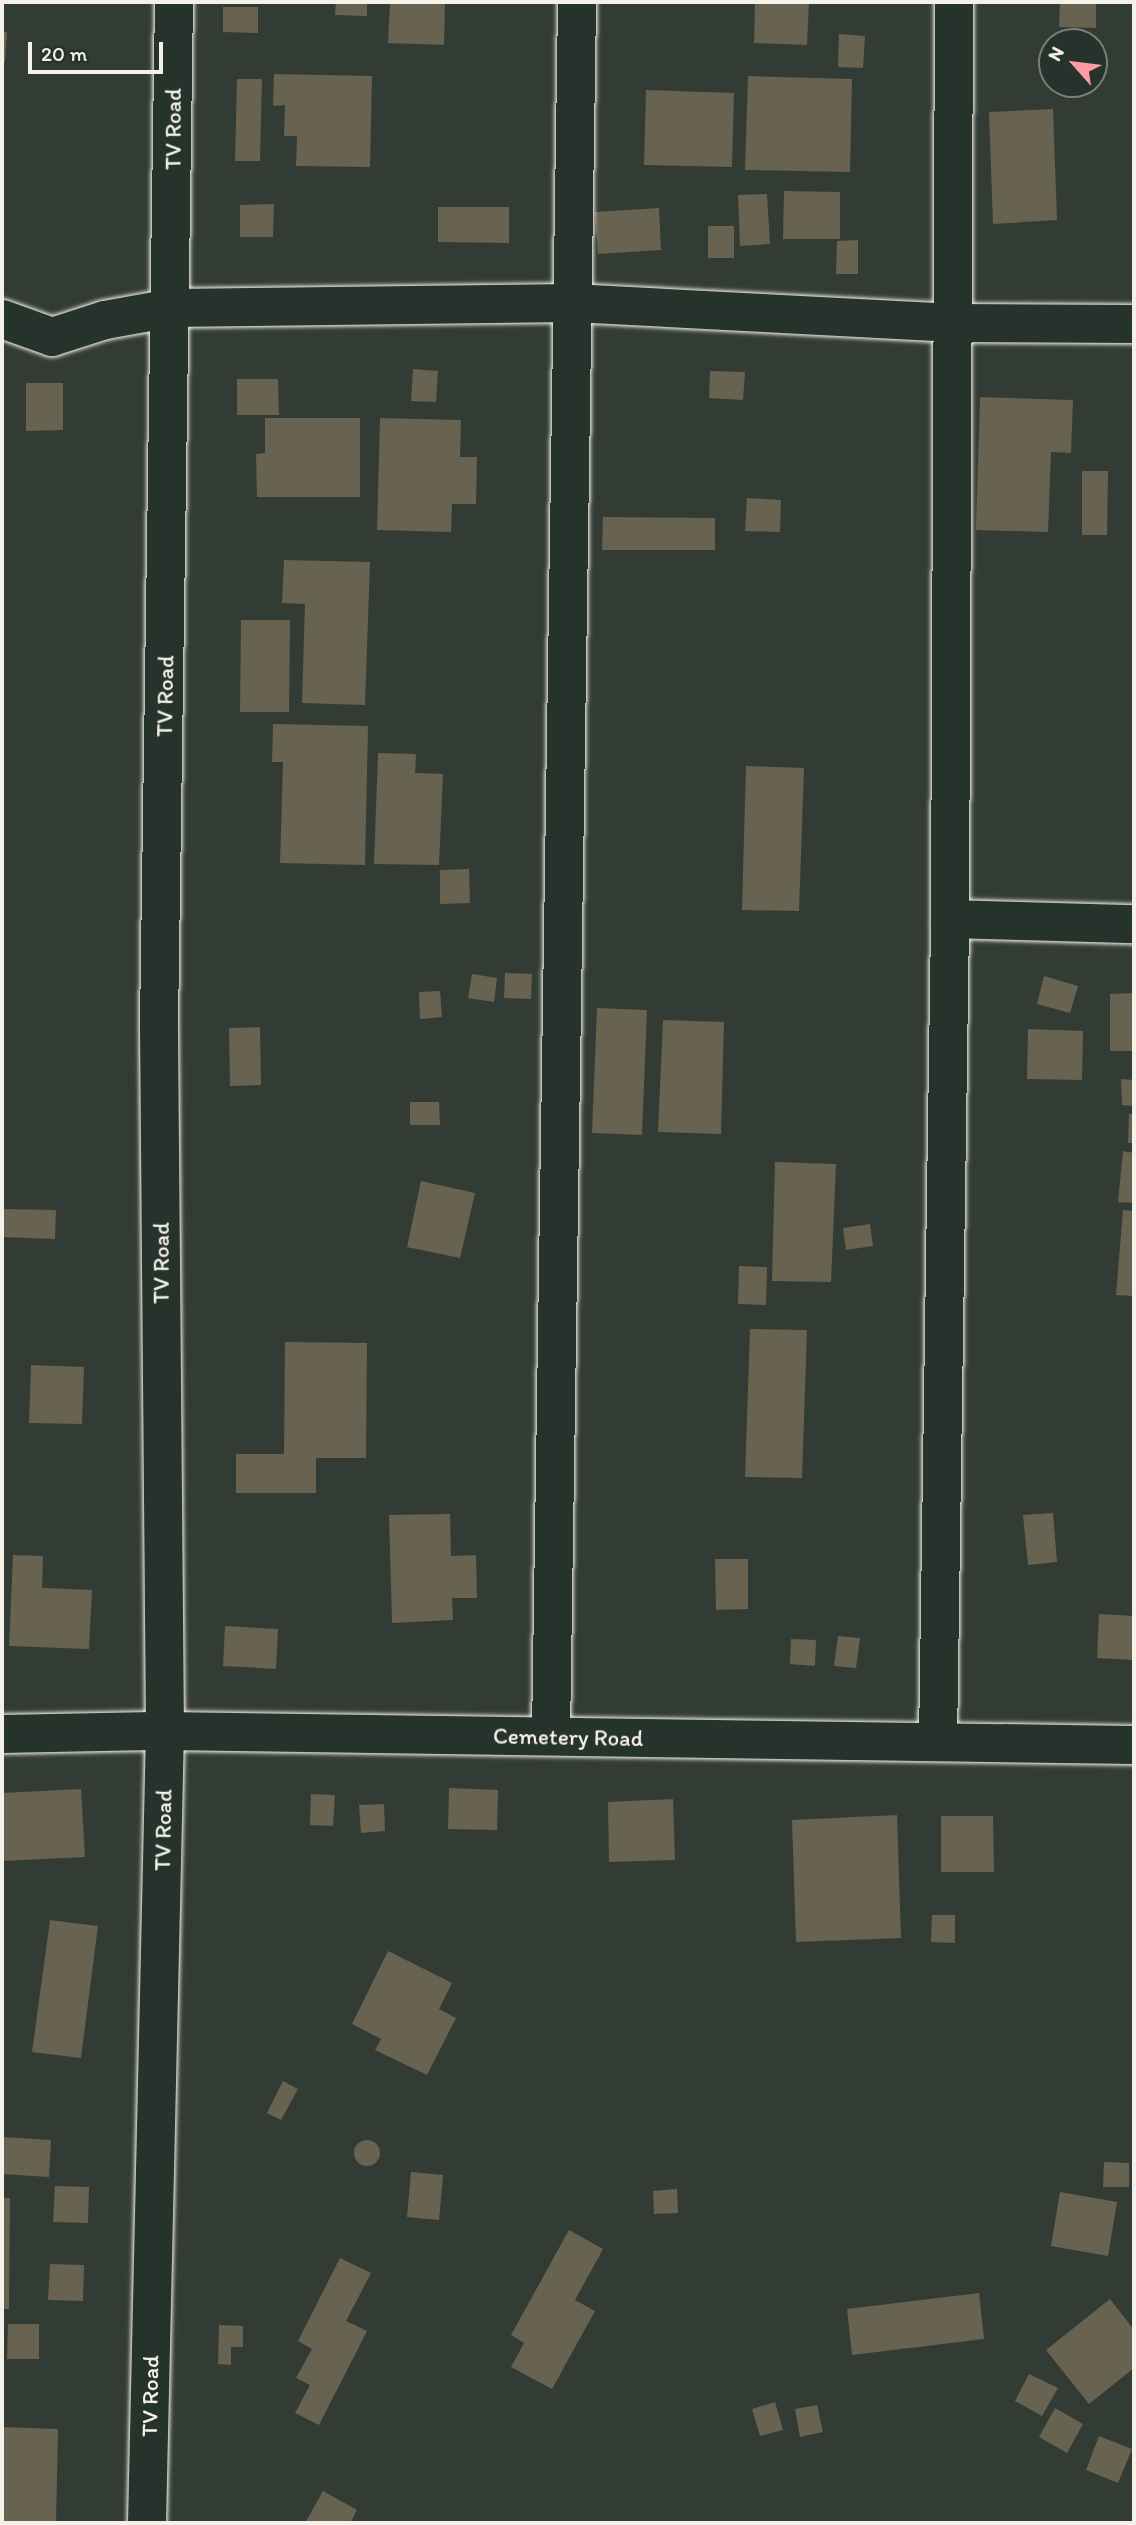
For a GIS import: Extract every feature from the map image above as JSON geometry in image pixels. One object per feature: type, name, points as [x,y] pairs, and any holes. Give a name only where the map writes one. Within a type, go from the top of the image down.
[{"type":"street","name":"TV Road","points":[[147,2523],[165,1731],[159,1023],[172,308],[174,2]]},
{"type":"street","points":[[551,1736],[578,2]]},
{"type":"street","points":[[938,1742],[950,919],[954,2]]},
{"type":"street","points":[[2,319],[52,337],[106,320],[172,308],[572,303],[954,323],[1134,324]]},
{"type":"street","points":[[950,919],[1134,924]]},
{"type":"street","name":"Cemetery Road","points":[[2,1734],[165,1731],[1134,1745]]},
{"type":"building","points":[[336,2],[367,2],[367,16],[335,15]]},
{"type":"building","points":[[390,2],[445,2],[444,45],[388,43]]},
{"type":"building","points":[[755,2],[809,2],[807,45],[754,43]]},
{"type":"building","points":[[1060,2],[1096,2],[1096,28],[1059,27]]},
{"type":"building","points":[[223,7],[258,7],[258,33],[223,32]]},
{"type":"building","points":[[2,32],[7,32],[5,62],[2,61]]},
{"type":"building","points":[[839,34],[865,36],[863,68],[838,67]]},
{"type":"building","points":[[274,74],[372,76],[370,167],[296,166],[297,136],[284,136],[285,105],[273,106]]},
{"type":"building","points":[[748,76],[852,79],[850,172],[745,170]]},
{"type":"building","points":[[237,79],[262,79],[260,161],[235,161]]},
{"type":"building","points":[[646,90],[734,93],[732,167],[644,165]]},
{"type":"building","points":[[1053,109],[1057,220],[993,224],[989,112]]},
{"type":"building","points":[[784,191],[840,192],[840,239],[783,239]]},
{"type":"building","points":[[767,194],[770,244],[740,246],[738,195]]},
{"type":"building","points":[[274,204],[273,237],[240,237],[240,205]]},
{"type":"building","points":[[438,207],[509,207],[509,243],[438,242]]},
{"type":"building","points":[[659,208],[661,250],[598,254],[595,212]]},
{"type":"building","points":[[708,226],[734,226],[734,258],[708,258]]},
{"type":"building","points":[[858,240],[858,274],[836,274],[837,241]]},
{"type":"building","points":[[413,369],[438,371],[436,402],[411,401]]},
{"type":"building","points":[[710,371],[745,372],[743,400],[709,398]]},
{"type":"building","points":[[237,379],[278,379],[279,415],[237,415]]},
{"type":"building","points":[[26,383],[63,383],[63,430],[26,431]]},
{"type":"building","points":[[980,397],[1073,400],[1071,453],[1051,452],[1048,532],[976,530]]},
{"type":"building","points":[[265,418],[360,418],[360,497],[257,497],[256,454],[265,453]]},
{"type":"building","points":[[380,418],[461,420],[460,457],[477,457],[476,504],[452,504],[451,532],[377,530]]},
{"type":"building","points":[[1082,471],[1108,471],[1107,535],[1082,535]]},
{"type":"building","points":[[747,498],[781,500],[780,532],[745,531]]},
{"type":"building","points":[[603,517],[715,518],[715,550],[602,550]]},
{"type":"building","points":[[284,560],[370,562],[365,705],[302,703],[305,604],[282,603]]},
{"type":"building","points":[[241,620],[290,620],[289,712],[240,712]]},
{"type":"building","points":[[273,724],[368,726],[365,865],[280,863],[283,762],[272,762]]},
{"type":"building","points":[[378,753],[416,754],[415,773],[443,774],[439,865],[374,864]]},
{"type":"building","points":[[746,766],[804,768],[799,911],[742,910]]},
{"type":"building","points":[[469,869],[470,903],[440,904],[440,870]]},
{"type":"building","points":[[505,973],[532,974],[531,999],[504,998]]},
{"type":"building","points":[[472,974],[497,978],[494,1002],[468,998]]},
{"type":"building","points":[[1044,976],[1078,986],[1070,1013],[1037,1004]]},
{"type":"building","points":[[440,991],[442,1017],[420,1019],[419,992]]},
{"type":"building","points":[[1134,993],[1134,1051],[1110,1051],[1110,994]]},
{"type":"building","points":[[597,1008],[647,1010],[642,1135],[592,1133]]},
{"type":"building","points":[[663,1020],[724,1022],[721,1134],[658,1132]]},
{"type":"building","points":[[260,1027],[261,1085],[230,1086],[229,1028]]},
{"type":"building","points":[[1028,1029],[1083,1031],[1082,1080],[1027,1079]]},
{"type":"building","points":[[1121,1079],[1134,1080],[1134,1106],[1122,1105]]},
{"type":"building","points":[[410,1102],[439,1102],[440,1125],[410,1125]]},
{"type":"building","points":[[1129,1114],[1134,1114],[1134,1143],[1128,1143]]},
{"type":"building","points":[[1123,1151],[1134,1153],[1134,1203],[1118,1202]]},
{"type":"building","points":[[775,1162],[836,1164],[831,1282],[772,1281]]},
{"type":"building","points":[[421,1181],[475,1193],[460,1258],[407,1247]]},
{"type":"building","points":[[3,1209],[56,1210],[55,1239],[2,1237]]},
{"type":"building","points":[[1123,1210],[1134,1211],[1134,1296],[1116,1295]]},
{"type":"building","points":[[870,1224],[873,1246],[846,1250],[843,1228]]},
{"type":"building","points":[[739,1266],[767,1267],[766,1305],[738,1304]]},
{"type":"building","points":[[750,1329],[807,1330],[802,1478],[745,1477]]},
{"type":"building","points":[[285,1342],[367,1343],[366,1458],[316,1458],[316,1493],[236,1493],[236,1454],[284,1454]]},
{"type":"building","points":[[31,1365],[84,1367],[82,1424],[29,1423]]},
{"type":"building","points":[[1053,1513],[1057,1562],[1028,1565],[1023,1515]]},
{"type":"building","points":[[450,1514],[451,1556],[476,1555],[477,1598],[452,1598],[453,1620],[392,1623],[389,1515]]},
{"type":"building","points":[[13,1555],[43,1556],[42,1588],[92,1590],[89,1649],[9,1646]]},
{"type":"building","points":[[715,1559],[748,1559],[748,1609],[716,1610]]},
{"type":"building","points":[[1099,1614],[1134,1616],[1132,1660],[1097,1658]]},
{"type":"building","points":[[225,1626],[278,1629],[276,1669],[223,1666]]},
{"type":"building","points":[[838,1636],[860,1638],[856,1668],[834,1666]]},
{"type":"building","points":[[791,1639],[816,1640],[815,1666],[790,1664]]},
{"type":"building","points":[[449,1788],[498,1790],[497,1830],[448,1829]]},
{"type":"building","points":[[81,1789],[85,1857],[2,1861],[2,1793]]},
{"type":"building","points":[[311,1794],[335,1795],[333,1826],[310,1825]]},
{"type":"building","points":[[673,1799],[675,1860],[609,1862],[608,1802]]},
{"type":"building","points":[[384,1804],[385,1831],[361,1833],[359,1805]]},
{"type":"building","points":[[897,1815],[901,1938],[796,1942],[792,1820]]},
{"type":"building","points":[[941,1816],[993,1816],[994,1872],[941,1872]]},
{"type":"building","points":[[932,1915],[955,1915],[955,1943],[931,1942]]},
{"type":"building","points":[[50,1920],[98,1926],[81,2058],[32,2052]]},
{"type":"building","points":[[388,1951],[452,1983],[439,2009],[456,2018],[427,2075],[375,2050],[381,2039],[352,2024]]},
{"type":"building","points":[[283,2081],[298,2089],[281,2120],[267,2113]]},
{"type":"building","points":[[2,2137],[51,2140],[49,2177],[2,2174]]},
{"type":"building","points":[[367,2140],[376,2144],[380,2153],[376,2162],[367,2166],[358,2162],[354,2153],[358,2144]]},
{"type":"building","points":[[1104,2162],[1129,2163],[1129,2187],[1103,2187]]},
{"type":"building","points":[[411,2172],[443,2175],[439,2220],[407,2217]]},
{"type":"building","points":[[55,2186],[89,2187],[88,2223],[53,2222]]},
{"type":"building","points":[[677,2189],[678,2213],[654,2214],[653,2191]]},
{"type":"building","points":[[1060,2192],[1117,2202],[1108,2256],[1051,2246]]},
{"type":"building","points":[[2,2198],[10,2198],[9,2309],[2,2309]]},
{"type":"building","points":[[569,2230],[603,2249],[575,2300],[595,2311],[552,2389],[511,2367],[524,2343],[511,2335]]},
{"type":"building","points":[[340,2258],[371,2273],[346,2321],[367,2331],[319,2425],[295,2413],[310,2385],[296,2378],[312,2349],[298,2341]]},
{"type":"building","points":[[50,2264],[84,2265],[83,2301],[48,2300]]},
{"type":"building","points":[[979,2293],[984,2339],[852,2355],[847,2309]]},
{"type":"building","points":[[1110,2299],[1134,2330],[1134,2368],[1089,2404],[1046,2350]]},
{"type":"building","points":[[8,2324],[39,2324],[39,2359],[7,2359]]},
{"type":"building","points":[[219,2325],[243,2326],[243,2347],[231,2347],[231,2365],[218,2364]]},
{"type":"building","points":[[1029,2374],[1058,2388],[1042,2416],[1015,2401]]},
{"type":"building","points":[[775,2402],[783,2430],[760,2436],[752,2409]]},
{"type":"building","points":[[817,2405],[823,2432],[800,2437],[795,2409]]},
{"type":"building","points":[[1055,2408],[1083,2424],[1067,2453],[1039,2437]]},
{"type":"building","points":[[4,2427],[58,2429],[56,2523],[2,2523]]},
{"type":"building","points":[[1099,2436],[1132,2449],[1118,2483],[1086,2470]]},
{"type":"building","points":[[323,2491],[357,2510],[350,2523],[305,2523]]}]
